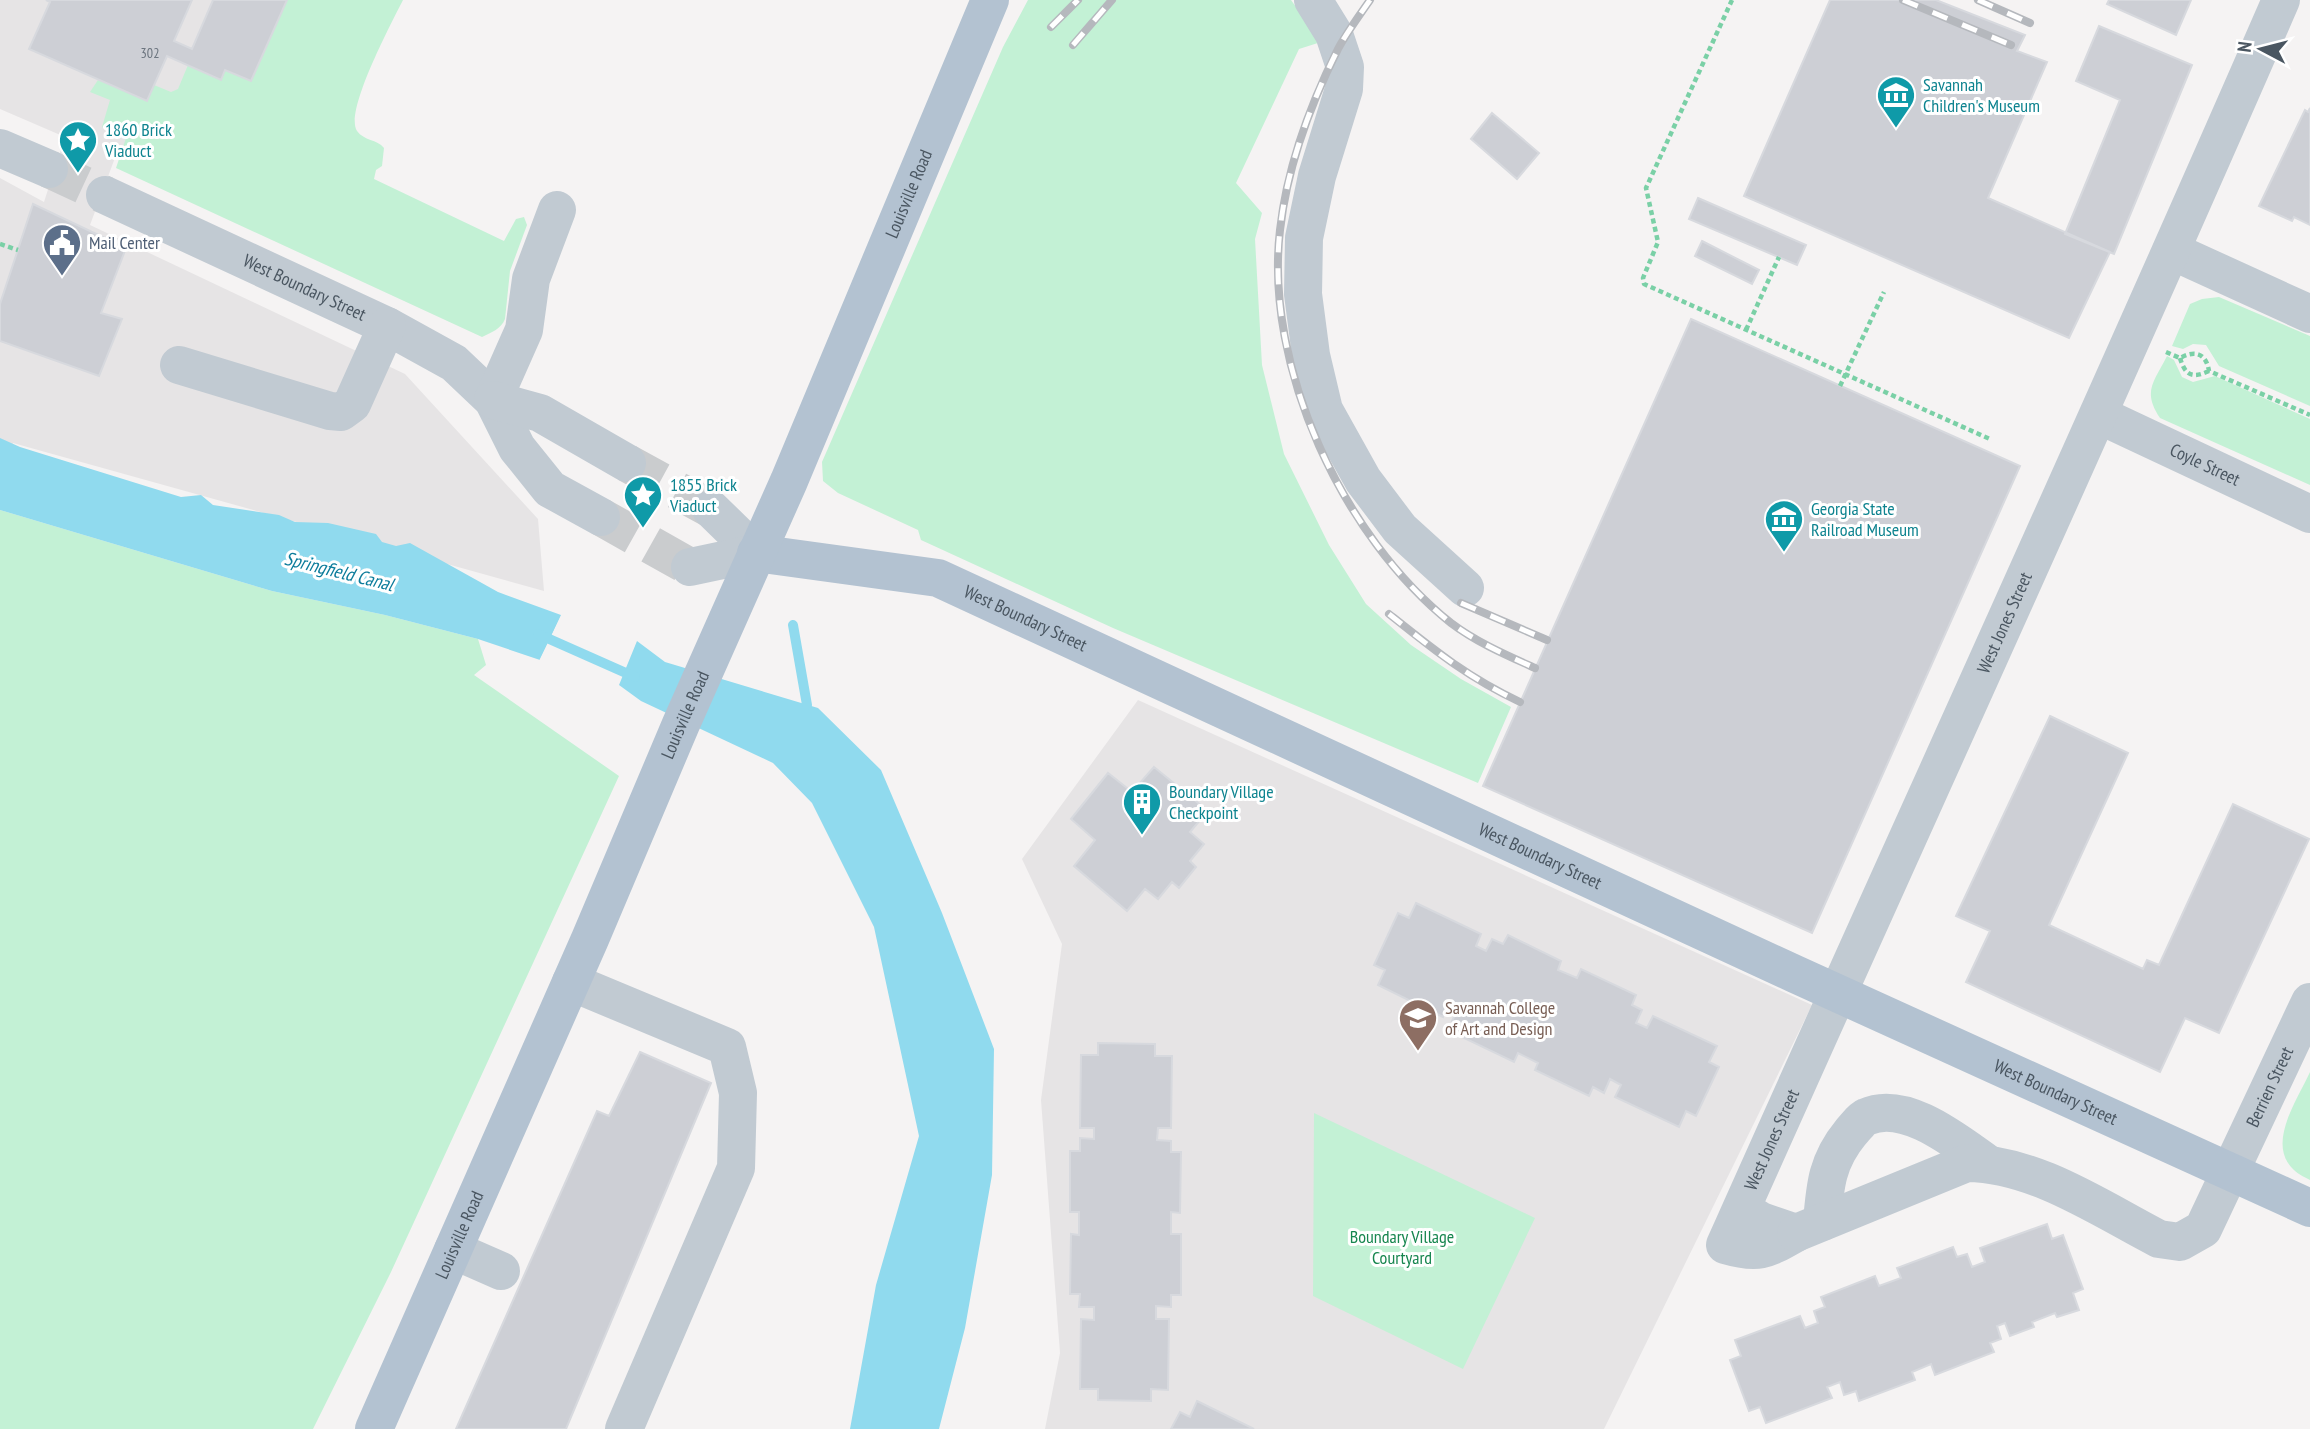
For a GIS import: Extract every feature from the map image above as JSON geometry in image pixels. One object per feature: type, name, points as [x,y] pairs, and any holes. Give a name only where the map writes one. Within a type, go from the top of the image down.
[{"type":"main road","name":"Louisville Road","points":[[374,1429],[789,481],[990,0]]},
{"type":"main road","name":"West Boundary Street","points":[[756,554],[938,578],[2310,1208]]},
{"type":"street","points":[[1313,0],[1334,34],[1345,67],[1344,89],[1317,176],[1304,238],[1303,294],[1311,355],[1324,410],[1363,480],[1400,529],[1465,588]]},
{"type":"street","name":"West Jones Street","points":[[1809,1227],[1770,1248],[1748,1252],[1725,1245],[2099,415],[2281,0]]},
{"type":"street","points":[[0,148],[49,169]]},
{"type":"street","name":"West Boundary Street","points":[[105,195],[387,326],[454,363],[493,400],[517,448],[550,489],[601,517]]},
{"type":"street","points":[[493,400],[524,330],[531,279],[557,210]]},
{"type":"street","points":[[2172,251],[2310,314]]},
{"type":"street","points":[[179,365],[330,411],[341,412],[352,404],[387,326]]},
{"type":"street","name":"West Boundary Street","points":[[493,400],[540,413],[627,463]]},
{"type":"street","name":"Coyle Street","points":[[2099,415],[2310,514]]},
{"type":"street","points":[[711,509],[756,554]]},
{"type":"street","name":"West Boundary Street","points":[[690,567],[756,554]]},
{"type":"street","points":[[571,982],[727,1047],[738,1093],[736,1168],[624,1429]]},
{"type":"street","name":"Berrien Street","points":[[1987,1163],[2039,1177],[2159,1239],[2180,1242],[2203,1230],[2310,1002]]},
{"type":"street","points":[[1809,1227],[1838,1148],[1865,1117],[1890,1113],[1912,1118],[1943,1132],[1987,1163]]},
{"type":"street","points":[[1742,1209],[1761,1221],[1809,1227],[1967,1163],[1987,1163]]},
{"type":"street","points":[[453,1250],[501,1271]]},
{"type":"path","points":[[1732,0],[1646,188],[1658,242],[1643,278],[1644,284],[1992,440]]},
{"type":"path","points":[[0,244],[18,250]]},
{"type":"path","points":[[1746,330],[1779,257]]},
{"type":"path","points":[[1840,386],[1884,292]]},
{"type":"path","points":[[2158,348],[2180,358],[2184,370],[2190,376],[2199,376],[2209,371]]},
{"type":"path","points":[[2180,358],[2189,353],[2199,353],[2205,358],[2209,371],[2310,415]]},
{"type":"shaded area","points":[[0,0],[376,0],[277,225],[116,155],[90,225],[405,374],[538,519],[544,591],[13,443],[0,477],[0,178],[44,202],[65,137],[0,109]]},
{"type":"shaded area","name":"Savannah College of Art and Design","points":[[1138,700],[1812,1005],[1604,1429],[1045,1429],[1060,1353],[1041,1100],[1062,944],[1022,859]]},
{"type":"green space","points":[[287,0],[403,0],[363,87],[357,106],[357,131],[384,148],[382,166],[376,170],[374,179],[504,241],[516,219],[524,217],[527,225],[510,271],[505,319],[496,330],[482,337],[116,168],[126,138],[102,127],[110,100],[90,92],[98,80],[147,101],[154,85],[171,92],[178,89],[188,65],[220,80],[225,70],[251,81]]},
{"type":"green space","points":[[1028,0],[1291,0],[1321,42],[1299,49],[1236,183],[1262,213],[1255,239],[1262,365],[1284,454],[1329,545],[1366,604],[1411,645],[1461,679],[1511,707],[1478,783],[1113,628],[921,540],[918,530],[838,493],[823,481],[822,462],[1003,47]]},
{"type":"green space","points":[[2219,297],[2310,336],[2310,406],[2219,366],[2206,345],[2193,344],[2183,349],[2172,346],[2190,304]]},
{"type":"green space","points":[[2167,356],[2174,360],[2182,377],[2193,382],[2215,376],[2310,419],[2310,485],[2160,418],[2151,393],[2154,380]]},
{"type":"green space","points":[[0,510],[272,591],[385,615],[478,639],[486,665],[474,675],[619,776],[391,1272],[313,1429],[0,1429]]},
{"type":"green space","points":[[2310,1072],[2310,1180],[2292,1168],[2285,1158],[2283,1146],[2287,1120]]},
{"type":"green space","name":"Boundary Village Courtyard","points":[[1314,1113],[1535,1218],[1463,1369],[1313,1296]]},
{"type":"water","points":[[0,438],[20,447],[181,497],[201,495],[213,505],[279,515],[295,522],[328,523],[376,534],[382,542],[396,546],[410,543],[498,592],[561,615],[540,660],[478,639],[385,615],[272,591],[0,510]]},
{"type":"water","points":[[637,641],[665,662],[818,708],[881,770],[942,913],[994,1049],[992,1175],[965,1328],[939,1429],[850,1429],[876,1285],[919,1136],[874,927],[812,803],[773,763],[641,701],[619,685]]},
{"type":"pier","points":[[563,612],[565,616],[543,662],[538,663]]},
{"type":"pier","points":[[638,637],[617,688],[615,683]]},
{"type":"building","points":[[46,0],[192,0],[174,41],[192,49],[213,0],[287,0],[251,81],[225,70],[221,80],[167,56],[147,101],[29,49],[50,2]]},
{"type":"building","name":"Savannah Children's Museum","points":[[1830,0],[1936,0],[2025,35],[2017,51],[2047,62],[1988,198],[2110,252],[2069,338],[1744,196]]},
{"type":"building","points":[[2109,0],[2191,0],[2176,35],[2107,4]]},
{"type":"building","points":[[2099,26],[2192,65],[2114,254],[2065,234],[2120,100],[2076,81]]},
{"type":"building","points":[[2310,108],[2310,225],[2294,217],[2292,221],[2259,206],[2305,110],[2308,112]]},
{"type":"building","points":[[1492,113],[1539,153],[1517,179],[1471,139]]},
{"type":"building","points":[[1698,198],[1806,245],[1797,265],[1689,219]]},
{"type":"building","name":"Mail Center","points":[[33,204],[126,248],[101,313],[122,319],[99,376],[0,341],[0,304]]},
{"type":"building","points":[[1702,241],[1759,270],[1752,284],[1695,256]]},
{"type":"building","name":"Georgia State Railroad Museum","points":[[1691,319],[2020,466],[1812,933],[1483,786]]},
{"type":"building","points":[[2050,716],[2128,753],[2049,925],[2143,969],[2147,960],[2159,965],[2233,804],[2309,839],[2219,1033],[2185,1018],[2160,1072],[1966,982],[1990,931],[1956,916]]},
{"type":"building","name":"Boundary Village Checkpoint","points":[[1154,767],[1208,811],[1190,832],[1204,844],[1190,861],[1196,867],[1179,888],[1172,882],[1158,899],[1145,889],[1127,911],[1074,866],[1095,840],[1071,819],[1108,773],[1132,792]]},
{"type":"building","points":[[1416,903],[1481,934],[1476,946],[1486,951],[1492,939],[1503,944],[1508,935],[1561,961],[1558,970],[1577,978],[1581,969],[1636,995],[1632,1005],[1642,1010],[1636,1023],[1647,1028],[1653,1016],[1717,1046],[1709,1062],[1719,1067],[1696,1116],[1686,1111],[1679,1127],[1615,1097],[1621,1085],[1610,1079],[1604,1093],[1593,1087],[1589,1096],[1535,1070],[1538,1063],[1518,1053],[1514,1062],[1460,1036],[1464,1026],[1452,1021],[1458,1009],[1448,1004],[1443,1017],[1378,985],[1385,970],[1374,965],[1398,913],[1409,918]]},
{"type":"building","points":[[1098,1043],[1155,1044],[1155,1056],[1172,1056],[1171,1128],[1158,1128],[1157,1140],[1171,1141],[1171,1152],[1181,1152],[1180,1213],[1171,1212],[1171,1234],[1181,1234],[1181,1295],[1171,1295],[1171,1307],[1156,1306],[1156,1319],[1169,1319],[1168,1390],[1151,1389],[1151,1401],[1098,1400],[1098,1389],[1080,1389],[1081,1319],[1094,1320],[1094,1307],[1079,1307],[1080,1294],[1070,1294],[1071,1234],[1079,1235],[1079,1212],[1070,1212],[1070,1151],[1080,1151],[1080,1138],[1094,1139],[1094,1128],[1080,1128],[1081,1055],[1098,1055]]},
{"type":"building","points":[[640,1052],[711,1083],[566,1429],[456,1429],[597,1111],[609,1116]]},
{"type":"building","points":[[2047,1224],[2052,1239],[2063,1235],[2083,1289],[2073,1293],[2079,1310],[2057,1317],[2055,1313],[2032,1322],[2034,1327],[2010,1336],[2005,1323],[1997,1326],[2001,1339],[1990,1343],[1994,1352],[1935,1375],[1931,1364],[1912,1372],[1915,1380],[1859,1401],[1856,1391],[1844,1395],[1840,1382],[1827,1387],[1832,1398],[1766,1423],[1760,1407],[1749,1411],[1730,1360],[1741,1356],[1735,1340],[1800,1316],[1805,1328],[1818,1323],[1814,1311],[1825,1307],[1821,1297],[1875,1276],[1879,1286],[1901,1278],[1897,1268],[1953,1247],[1957,1257],[1967,1254],[1972,1267],[1985,1262],[1980,1248]]},
{"type":"building","points":[[1197,1401],[1254,1429],[1171,1429],[1180,1412],[1190,1417]]},
{"type":"waterway","points":[[793,625],[807,705]]},
{"type":"waterway","name":"Springfield Canal","points":[[538,634],[635,677]]},
{"type":"tunnel","points":[[49,169],[105,195]]},
{"type":"tunnel","points":[[627,463],[711,509]]},
{"type":"tunnel","points":[[601,517],[690,567]]},
{"type":"railway","points":[[1051,27],[1078,0]]},
{"type":"railway","points":[[1073,45],[1112,0]]},
{"type":"railway","points":[[1370,0],[1345,36],[1328,70],[1309,114],[1288,183],[1280,230],[1278,283],[1285,337],[1299,392],[1319,446],[1345,497],[1376,545],[1412,587],[1451,623],[1481,642],[1535,668]]},
{"type":"railway","points":[[1903,0],[2011,45]]},
{"type":"railway","points":[[1978,0],[2030,23]]},
{"type":"railway","points":[[1461,603],[1547,640]]},
{"type":"railway","points":[[1389,614],[1467,673],[1520,702]]},
{"type":"place","name":"Savannah Children's Museum","points":[[1896,129]]},
{"type":"place","name":"1860 Brick Viaduct","points":[[78,174]]},
{"type":"place","name":"Mail Center","points":[[62,277]]},
{"type":"place","name":"1855 Brick Viaduct","points":[[643,529]]},
{"type":"place","name":"Georgia State Railroad Museum","points":[[1784,553]]},
{"type":"place","name":"Boundary Village Checkpoint","points":[[1142,836]]},
{"type":"place","name":"Savannah College of Art and Design","points":[[1418,1052]]}]
